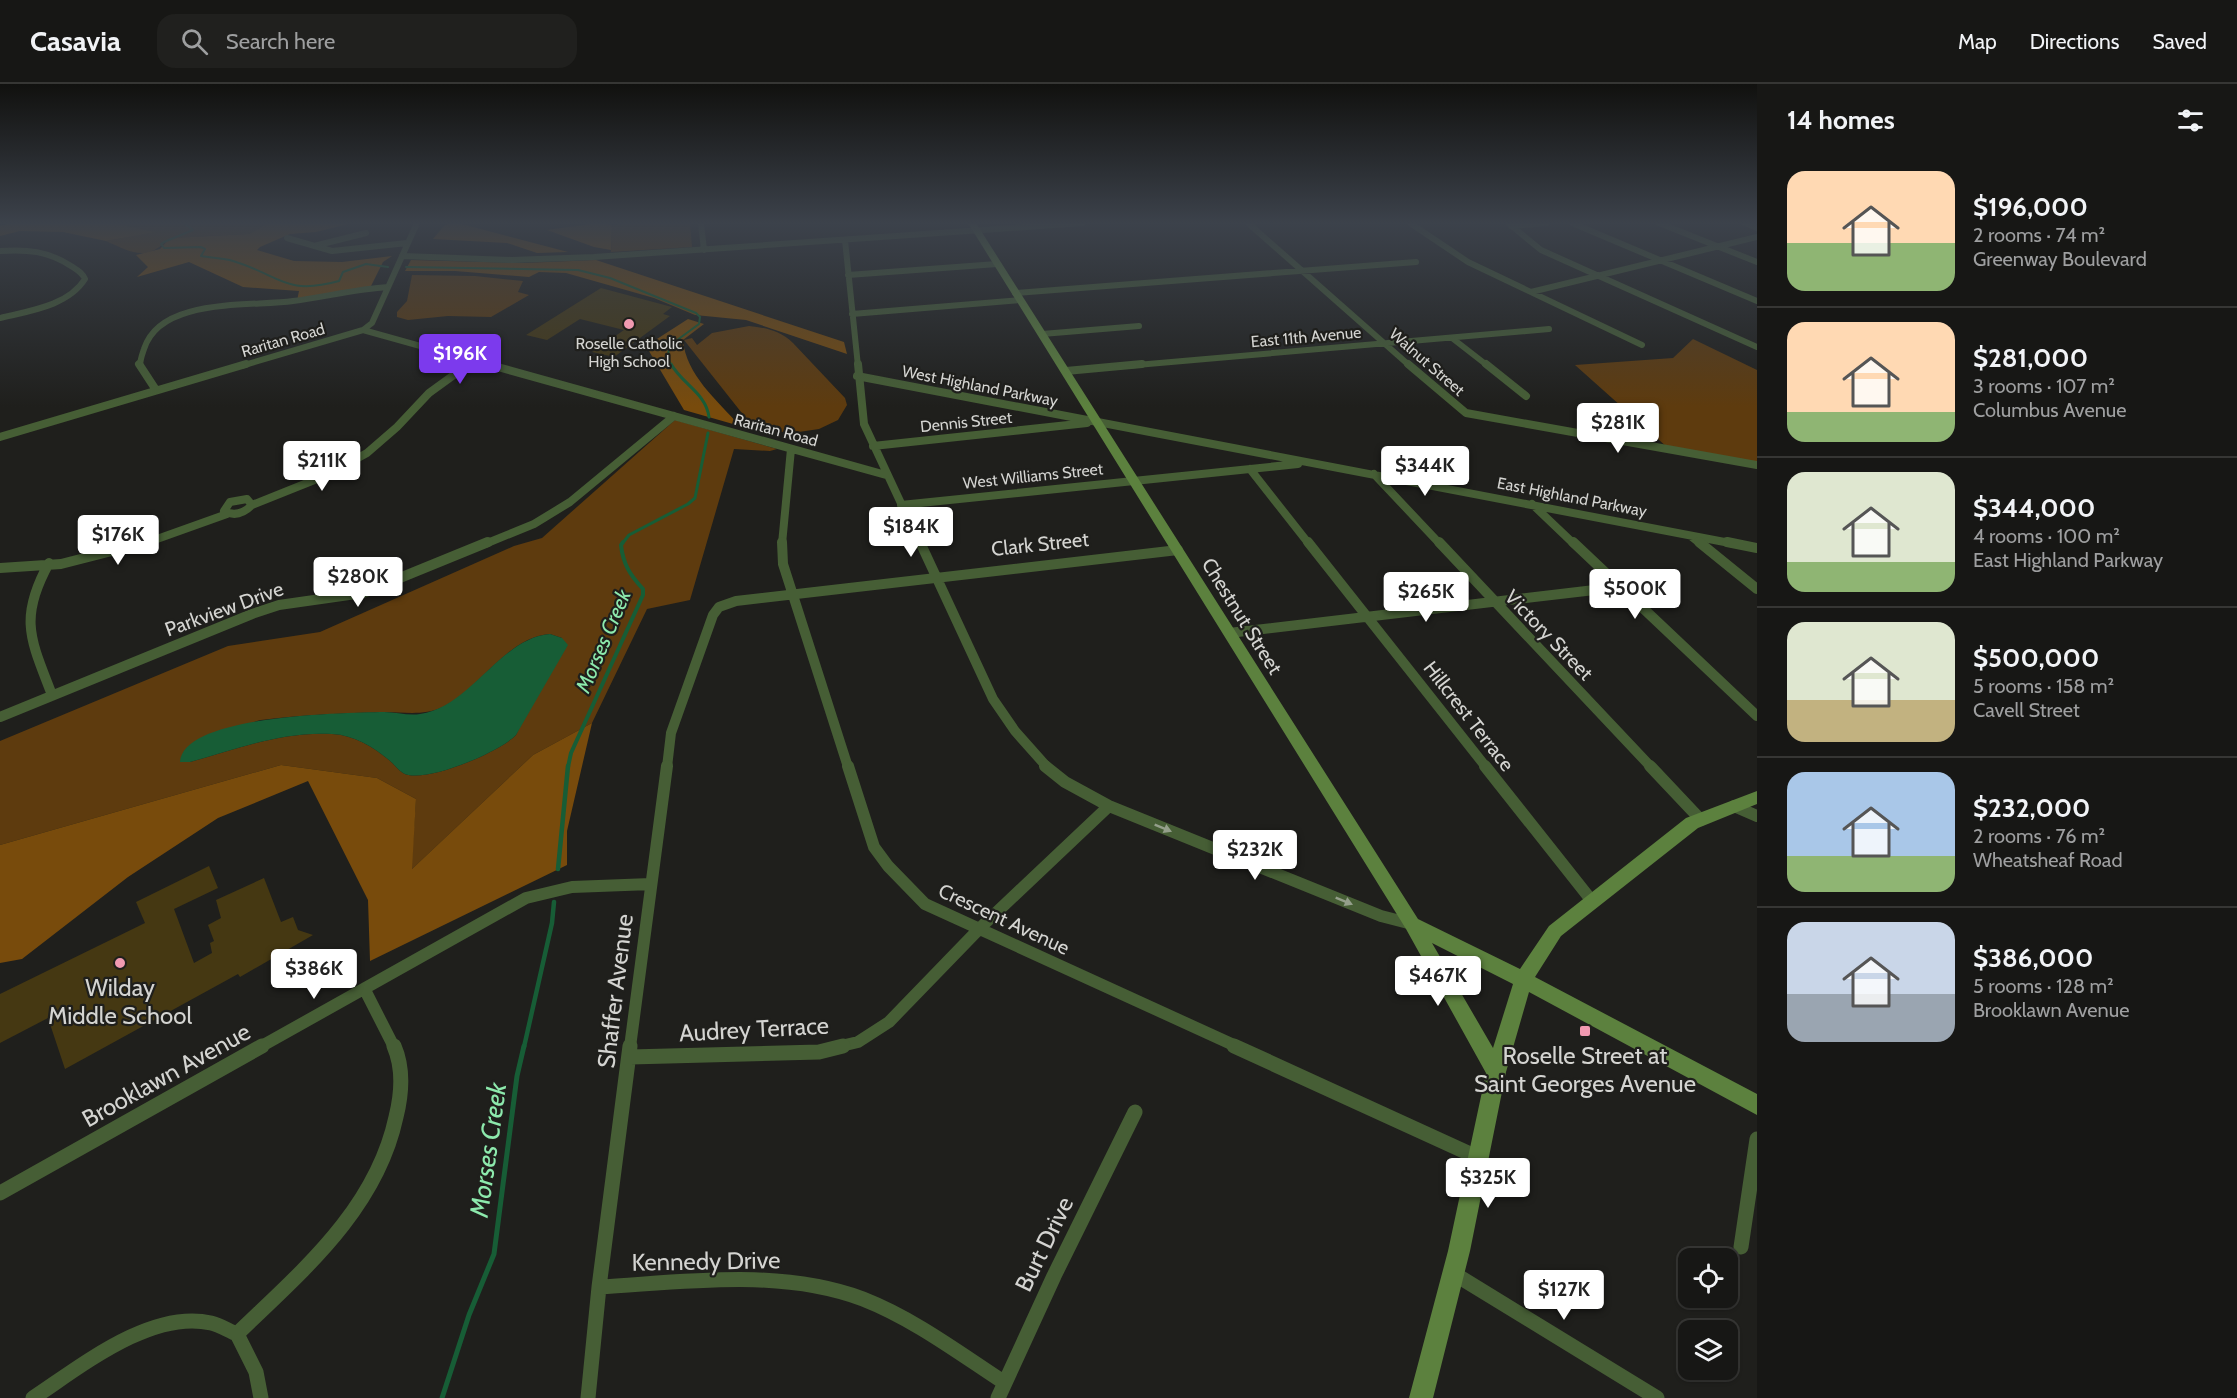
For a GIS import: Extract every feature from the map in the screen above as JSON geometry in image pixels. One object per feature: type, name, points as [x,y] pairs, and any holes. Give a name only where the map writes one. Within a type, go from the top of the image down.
[{"type":"street","points":[[1,317],[57,301],[76,291],[81,284]]},
{"type":"street","points":[[849,284],[857,376],[864,424],[993,699],[1015,731],[1041,762],[1065,782],[1109,806],[1381,916],[1412,924],[1523,980],[1757,1105]]},
{"type":"street","name":"Chestnut Street","points":[[1009,284],[1412,924],[1496,1072]]},
{"type":"street","points":[[852,314],[1156,284]]},
{"type":"street","name":"Walnut Street","points":[[1317,284],[1466,413],[1757,465]]},
{"type":"street","points":[[1515,284],[1642,345]]},
{"type":"street","points":[[1531,292],[1561,284]]},
{"type":"street","points":[[1618,284],[1757,347]]},
{"type":"street","points":[[1717,284],[1757,301]]},
{"type":"street","points":[[156,390],[139,364],[140,356],[151,333],[166,321],[184,314],[216,306],[280,303],[342,290],[388,287],[372,323],[363,330]]},
{"type":"street","points":[[1042,334],[1138,326]]},
{"type":"street","name":"East 11th Avenue","points":[[1066,371],[1549,329]]},
{"type":"street","name":"Raritan Road","points":[[0,437],[363,330],[886,475]]},
{"type":"street","points":[[1452,338],[1526,396]]},
{"type":"street","points":[[0,568],[107,556],[225,511],[234,501],[251,502],[327,475],[367,453],[397,427],[429,393],[469,365],[471,360]]},
{"type":"street","name":"West Highland Parkway","points":[[857,376],[1098,422]]},
{"type":"street","name":"Parkview Drive","points":[[0,717],[252,614],[279,605],[363,592],[534,524],[570,502],[674,416]]},
{"type":"street","name":"Dennis Street","points":[[873,446],[1098,422]]},
{"type":"street","name":"East Highland Parkway","points":[[1098,422],[1757,548]]},
{"type":"street","name":"Crescent Avenue","points":[[791,448],[782,538],[783,564],[874,846],[900,879],[925,904],[980,927],[1104,988],[1479,1158]]},
{"type":"street","name":"West Williams Street","points":[[901,505],[1313,462]]},
{"type":"street","name":"Hillcrest Terrace","points":[[1250,469],[1592,901]]},
{"type":"street","name":"Victory Street","points":[[1373,474],[1701,820]]},
{"type":"street","points":[[225,511],[240,513],[251,502]]},
{"type":"street","points":[[1532,504],[1757,716]]},
{"type":"street","points":[[1690,535],[1757,589]]},
{"type":"street","name":"Clark Street","points":[[728,604],[792,594],[1178,550]]},
{"type":"street","points":[[0,561],[49,564]]},
{"type":"street","points":[[49,564],[31,595],[29,617],[34,646],[52,695]]},
{"type":"street","points":[[1229,633],[1620,587]]},
{"type":"street","name":"Shaffer Avenue","points":[[588,1398],[600,1287],[671,733],[713,615],[719,607],[728,604]]},
{"type":"street","points":[[1421,1398],[1453,1273],[1496,1072],[1523,980],[1555,931],[1592,901],[1692,823],[1757,797]]},
{"type":"street","name":"Audrey Terrace","points":[[630,1057],[819,1052],[858,1042],[889,1022],[980,927],[1109,806]]},
{"type":"street","points":[[1734,807],[1757,816]]},
{"type":"street","name":"Brooklawn Avenue","points":[[0,1193],[526,898],[551,888],[593,884],[651,884]]},
{"type":"street","points":[[237,1334],[339,1232],[368,1191],[387,1151],[398,1112],[401,1076],[399,1060],[365,990]]},
{"type":"street","name":"Burt Drive","points":[[1001,1391],[1054,1276],[1135,1112]]},
{"type":"street","points":[[1742,1247],[1757,1139]]},
{"type":"street","points":[[1453,1273],[1657,1398]]},
{"type":"street","name":"Kennedy Drive","points":[[600,1287],[776,1280],[841,1292],[912,1321],[1001,1391]]},
{"type":"street","points":[[33,1398],[118,1344],[144,1331],[170,1323],[195,1321],[217,1324],[237,1334],[256,1372],[261,1398]]},
{"type":"shaded area","points":[[237,284],[372,284],[370,288],[297,301],[299,291],[243,287]]},
{"type":"shaded area","points":[[410,284],[521,284],[518,292],[529,295],[491,317],[448,316],[408,320],[397,317],[397,312],[407,301]]},
{"type":"shaded area","points":[[606,284],[670,284],[844,342],[847,354],[746,320],[695,315],[654,298]]},
{"type":"shaded area","points":[[688,319],[704,324],[683,340],[690,365],[713,397],[740,426],[684,410],[646,346]]},
{"type":"shaded area","points":[[749,326],[772,330],[793,343],[845,398],[847,405],[838,420],[819,429],[792,433],[761,429],[745,417],[684,340],[692,338],[697,345],[712,333]]},
{"type":"shaded area","points":[[1693,339],[1757,370],[1757,464],[1668,448],[1575,365],[1673,358]]},
{"type":"shaded area","points":[[675,420],[777,449],[770,451],[734,449],[690,600],[647,609],[592,723],[533,755],[411,870],[416,799],[377,778],[281,765],[0,845],[0,741],[228,646],[320,632],[514,546],[542,538]],"holes":[[[550,634],[562,638],[516,735],[478,758],[443,771],[413,776],[403,773],[370,746],[355,739],[332,734],[278,738],[190,762],[180,762],[233,732],[261,720],[322,714],[414,713],[436,710],[456,699],[520,644],[535,637]]]},
{"type":"shaded area","points":[[550,634],[562,638],[568,645],[516,735],[494,750],[461,765],[427,775],[413,776],[403,773],[389,760],[363,743],[332,734],[278,738],[190,762],[180,762],[188,746],[208,734],[236,725],[270,719],[337,713],[420,714],[438,709],[455,699],[516,647],[532,638]]},
{"type":"shaded area","points":[[592,723],[567,831],[567,865],[370,961],[368,900],[308,781],[218,818],[128,877],[22,959],[0,963],[0,845],[281,765],[377,778],[416,799],[412,869],[533,755]]},
{"type":"building","name":"Roselle Catholic High School","points":[[601,288],[672,307],[663,314],[670,316],[614,357],[592,352],[624,330],[580,319],[547,340],[526,335]]},
{"type":"building","name":"Wilday Middle School","points":[[209,866],[218,888],[174,909],[194,963],[212,953],[210,943],[214,941],[208,925],[221,918],[216,900],[264,878],[281,922],[293,917],[298,930],[313,935],[240,977],[238,974],[65,1069],[48,1018],[0,1043],[0,994],[145,923],[136,902]]},
{"type":"waterway","name":"Morses Creek","points":[[292,284],[324,284]]},
{"type":"waterway","name":"Morses Creek","points":[[626,284],[696,313],[700,317],[699,324],[669,346],[668,357],[671,366]]},
{"type":"waterway","name":"Morses Creek","points":[[671,364],[699,395],[709,417]]},
{"type":"waterway","name":"Morses Creek","points":[[622,544],[629,535],[688,504],[695,498],[708,433]]},
{"type":"waterway","name":"Morses Creek","points":[[568,767],[571,753],[643,595],[643,589],[625,564],[621,545],[623,542]]},
{"type":"waterway","name":"Morses Creek","points":[[558,869],[568,766]]},
{"type":"waterway","name":"Morses Creek","points":[[524,1047],[552,923],[554,902]]},
{"type":"waterway","name":"Morses Creek","points":[[442,1398],[469,1315],[494,1254],[517,1076],[524,1046]]},
{"type":"place","name":"Roselle Catholic High School","points":[[629,324]]},
{"type":"place","name":"Wilday Middle School","points":[[120,963]]},
{"type":"place","name":"Roselle Street at Saint Georges Avenue","points":[[1585,1031]]}]
